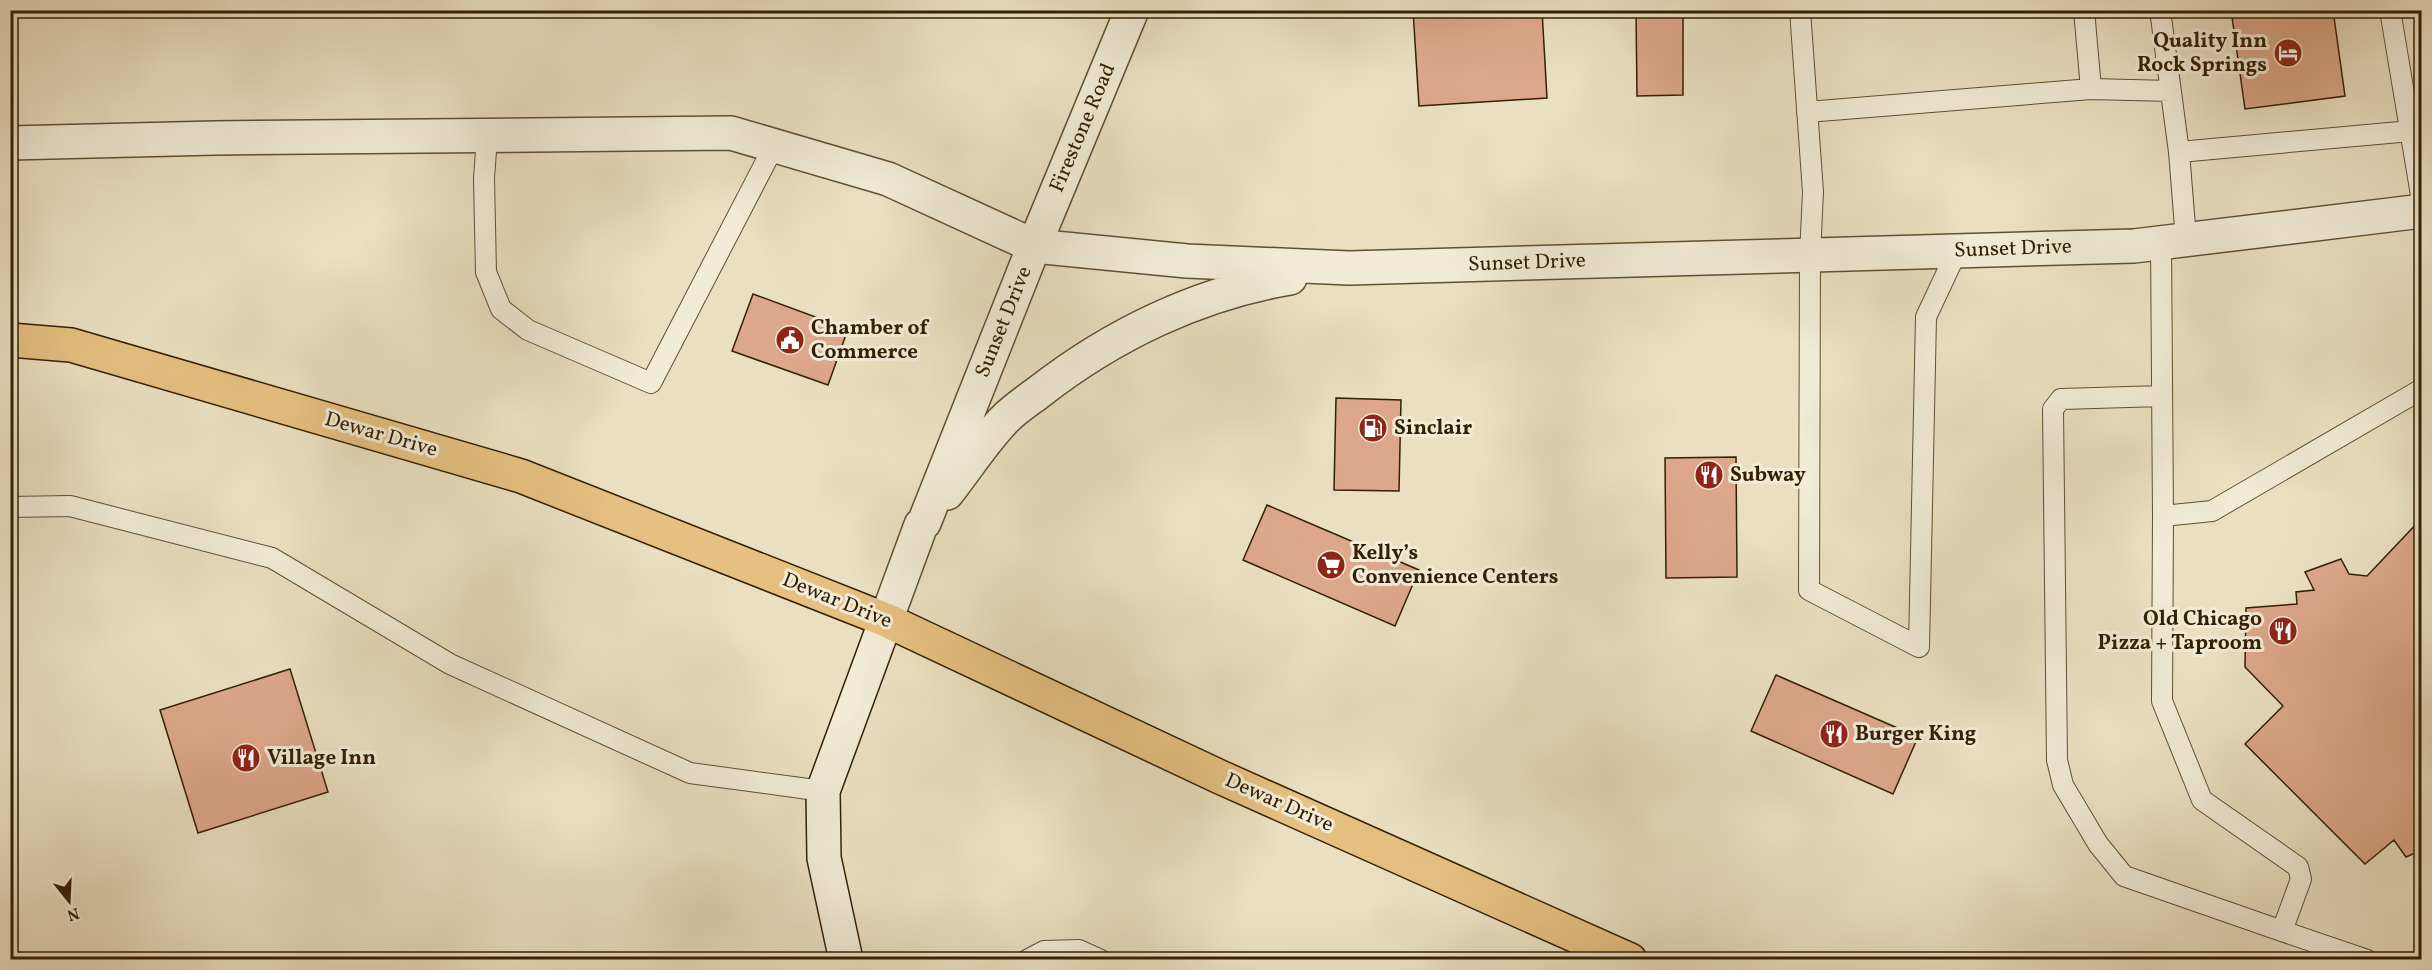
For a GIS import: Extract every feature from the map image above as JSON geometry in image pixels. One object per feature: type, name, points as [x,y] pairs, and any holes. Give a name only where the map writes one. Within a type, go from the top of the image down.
[{"type":"main road","name":"Dewar Drive","points":[[10,340],[70,345],[521,476],[886,620],[1220,777],[1630,960]]},
{"type":"street","name":"Firestone Road","points":[[1034,246],[1132,10]]},
{"type":"street","points":[[10,143],[215,138],[730,133],[888,179],[1034,246]]},
{"type":"street","name":"Sunset Drive","points":[[823,792],[921,525],[924,523],[1034,246],[1187,261],[1349,268],[2134,246],[2421,211]]},
{"type":"street","points":[[924,523],[1004,420],[1059,377],[1119,338],[1185,308],[1256,284],[1349,268]]},
{"type":"street","points":[[823,792],[824,858],[846,960]]},
{"type":"lane","points":[[1800,10],[1813,192],[1810,255],[1809,590],[1918,646],[1926,317],[1957,251]]},
{"type":"lane","points":[[2084,10],[2091,89]]},
{"type":"lane","points":[[2160,10],[2179,152],[2162,396],[2162,701],[2202,800],[2298,867],[2301,879],[2282,931]]},
{"type":"lane","points":[[2390,10],[2416,130],[2421,201]]},
{"type":"lane","points":[[1807,112],[2091,89],[2171,91]]},
{"type":"lane","points":[[2179,152],[2416,130]]},
{"type":"lane","points":[[487,136],[484,179],[486,272],[501,309],[528,330],[651,383],[774,146]]},
{"type":"lane","points":[[2163,516],[2212,511],[2421,389]]},
{"type":"lane","points":[[2162,396],[2061,399],[2053,409],[2057,760],[2063,785],[2098,844],[2124,876],[2367,960]]},
{"type":"lane","points":[[10,507],[70,506],[272,558],[450,664],[690,773],[823,792]]},
{"type":"lane","points":[[1027,960],[1044,951],[1079,950],[1101,960]]},
{"type":"building","points":[[344,10],[616,10],[616,13],[344,17]]},
{"type":"building","points":[[1413,10],[1542,10],[1547,98],[1419,106]]},
{"type":"building","points":[[1636,10],[1683,10],[1683,95],[1637,96]]},
{"type":"building","name":"Quality Inn Rock Springs","points":[[2231,10],[2333,10],[2345,96],[2245,109]]},
{"type":"building","name":"Chamber of Commerce","points":[[753,294],[848,329],[828,385],[732,351]]},
{"type":"building","points":[[1336,398],[1401,400],[1399,491],[1334,490]]},
{"type":"building","points":[[1736,457],[1737,577],[1666,578],[1665,458]]},
{"type":"building","name":"Kelly’s Convenience Centers","points":[[1267,505],[1419,570],[1395,626],[1243,560]]},
{"type":"building","points":[[2422,518],[2422,850],[2406,857],[2394,840],[2365,864],[2245,744],[2283,706],[2245,667],[2246,608],[2297,604],[2296,592],[2314,590],[2305,572],[2341,559],[2349,574],[2367,576]]},
{"type":"building","name":"Village Inn","points":[[290,669],[328,792],[198,833],[160,710]]},
{"type":"building","name":"Burger King","points":[[1776,675],[1918,737],[1893,794],[1751,731]]},
{"type":"place","name":"Quality Inn Rock Springs","points":[[2288,53]]},
{"type":"place","name":"Chamber of Commerce","points":[[790,340]]},
{"type":"place","name":"Sinclair","points":[[1373,428]]},
{"type":"place","name":"Subway","points":[[1709,475]]},
{"type":"place","name":"Kelly’s Convenience Centers","points":[[1331,565]]},
{"type":"place","name":"Old Chicago Pizza + Taproom","points":[[2283,631]]},
{"type":"place","name":"Burger King","points":[[1834,734]]},
{"type":"place","name":"Village Inn","points":[[246,758]]}]
